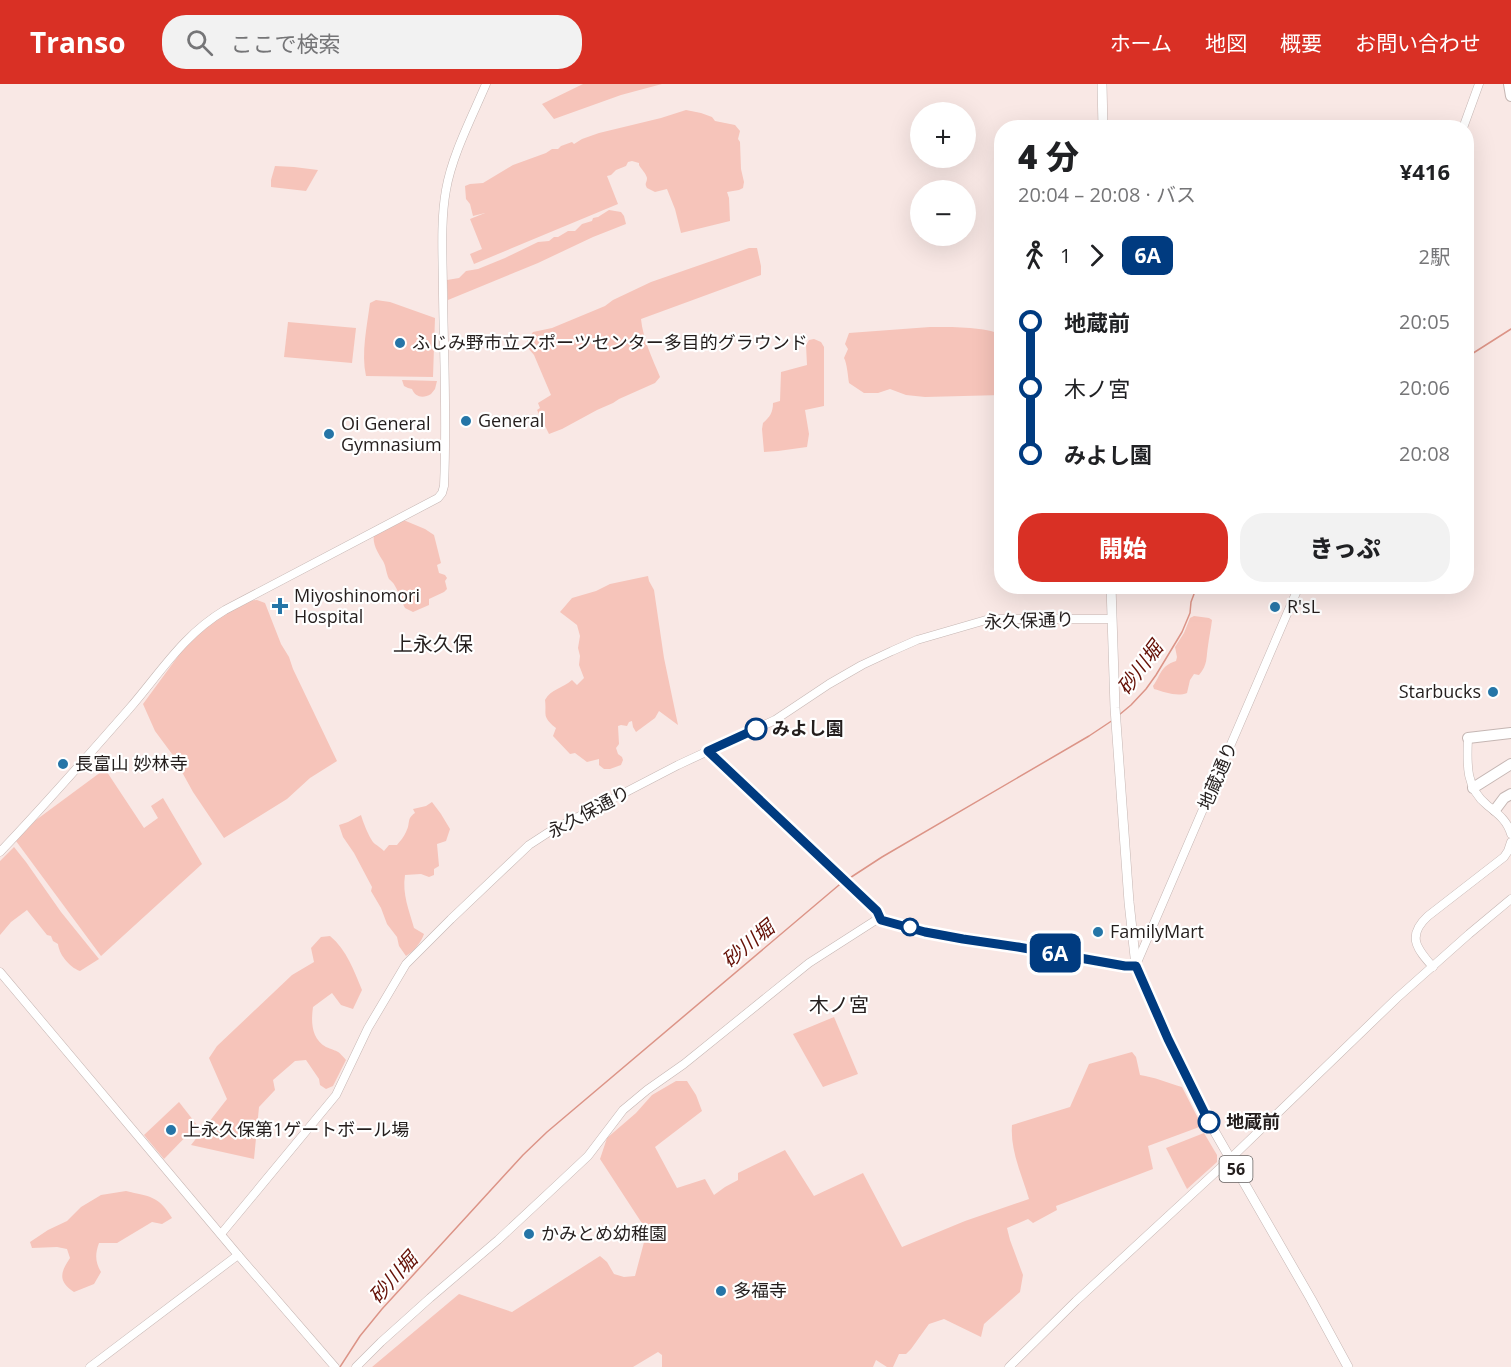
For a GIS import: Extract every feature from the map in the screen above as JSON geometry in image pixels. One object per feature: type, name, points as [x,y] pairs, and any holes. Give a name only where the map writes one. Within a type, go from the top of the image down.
[{"type":"highway","points":[[1509,84],[1511,96]]},
{"type":"highway","points":[[1468,738],[1511,733]]},
{"type":"highway","points":[[1473,788],[1511,764]]},
{"type":"highway","points":[[1495,810],[1504,798],[1511,794]]},
{"type":"main road","points":[[1102,84],[1103,120]]},
{"type":"main road","name":"56","points":[[1111,594],[1115,708],[1136,966],[1186,1078],[1348,1367]]},
{"type":"street","points":[[0,852],[130,708],[195,631],[225,610],[438,498],[442,493],[446,436],[442,265],[446,191],[458,152],[486,84]]},
{"type":"street","points":[[1466,120],[1479,84]]},
{"type":"street","name":"地蔵通り","points":[[1136,966],[1296,594]]},
{"type":"street","name":"永久保通り","points":[[221,1234],[336,1095],[368,1028],[406,964],[529,846],[549,832],[678,765],[776,720],[846,674],[917,640],[986,620],[1112,619]]},
{"type":"street","points":[[1468,738],[1467,771],[1473,788],[1507,824],[1511,834]]},
{"type":"street","points":[[1433,967],[1419,952],[1416,945],[1416,933],[1421,924],[1504,856],[1511,842]]},
{"type":"street","points":[[1009,1367],[1389,1006],[1511,899]]},
{"type":"street","points":[[356,1367],[588,1156],[623,1110],[810,963],[876,920],[881,920]]},
{"type":"street","points":[[0,972],[335,1367]]},
{"type":"street","points":[[90,1367],[238,1255]]},
{"type":"shaded area","points":[[583,84],[662,84],[621,95],[554,119],[542,104]]},
{"type":"shaded area","points":[[686,110],[712,117],[715,121],[735,125],[740,131],[738,139],[744,182],[743,188],[727,192],[730,221],[681,233],[667,189],[655,192],[647,188],[646,174],[639,163],[632,161],[607,176],[618,204],[474,264],[470,254],[482,249],[470,219],[485,213],[473,216],[466,199],[465,186],[483,183],[513,165],[572,142],[574,144],[599,133]]},
{"type":"shaded area","points":[[275,166],[318,170],[306,191],[271,187]]},
{"type":"shaded area","points":[[609,210],[621,212],[626,224],[448,300],[447,280],[459,278],[466,271],[478,269],[538,242],[549,241],[568,231],[575,231],[582,224],[592,221],[593,218]]},
{"type":"shaded area","points":[[749,248],[757,248],[761,275],[641,319],[646,341],[660,377],[655,383],[549,434],[537,410],[540,408],[538,403],[551,395],[534,355],[528,348],[527,341],[533,332],[552,328],[605,306],[651,282]]},
{"type":"shaded area","name":"ふじみ野市⽴スポーツセンター多⽬的グラウンド","points":[[376,300],[390,302],[435,318],[433,377],[366,376],[364,349],[366,330],[370,303]]},
{"type":"shaded area","points":[[288,322],[356,328],[352,363],[284,357]]},
{"type":"shaded area","points":[[930,327],[957,327],[994,332],[994,395],[925,397],[906,395],[890,389],[878,393],[864,393],[849,383],[844,358],[848,349],[845,344],[849,333]]},
{"type":"shaded area","points":[[814,339],[821,342],[824,347],[824,406],[805,410],[809,434],[807,447],[764,452],[763,423],[771,414],[773,403],[780,401],[781,372],[807,365],[806,345],[809,340]]},
{"type":"shaded area","points":[[402,380],[437,381],[431,394],[422,397],[404,386]]},
{"type":"shaded area","points":[[401,519],[434,535],[441,563],[437,565],[439,573],[447,578],[445,581],[447,589],[444,592],[429,599],[429,605],[413,612],[405,608],[395,585],[389,579],[374,541],[374,534]]},
{"type":"shaded area","points":[[648,576],[654,590],[664,658],[678,725],[659,711],[655,718],[636,732],[632,721],[627,726],[618,726],[619,744],[616,748],[623,760],[621,765],[604,769],[599,765],[599,759],[587,762],[575,753],[570,754],[553,736],[556,728],[548,721],[546,715],[545,700],[550,693],[572,680],[577,685],[584,678],[579,665],[580,636],[577,625],[560,612],[572,598],[610,584]]},
{"type":"shaded area","points":[[257,600],[265,603],[281,644],[337,761],[310,778],[287,799],[224,838],[193,792],[172,754],[155,731],[143,704],[201,628],[247,601]]},
{"type":"shaded area","points":[[1194,616],[1212,620],[1204,668],[1199,675],[1194,674],[1187,693],[1166,693],[1154,689],[1153,686],[1164,668],[1176,661],[1175,647],[1190,618]]},
{"type":"shaded area","points":[[105,769],[144,828],[158,818],[151,806],[163,798],[202,864],[101,956],[16,841],[36,820]]},
{"type":"shaded area","points":[[432,802],[450,829],[446,841],[437,844],[439,866],[434,869],[434,875],[429,877],[421,874],[405,875],[405,895],[414,928],[424,934],[417,946],[406,956],[399,946],[397,937],[387,924],[371,891],[372,887],[343,837],[339,825],[361,815],[371,839],[384,851],[389,845],[397,845],[403,837],[410,817],[415,813],[413,809]]},
{"type":"shaded area","points":[[14,847],[61,912],[99,959],[80,971],[72,966],[62,956],[58,944],[47,935],[27,910],[11,922],[0,935],[0,861]]},
{"type":"shaded area","points":[[330,936],[345,954],[362,990],[353,1009],[341,1005],[332,993],[313,1007],[312,1024],[317,1039],[326,1047],[339,1052],[346,1060],[333,1086],[326,1089],[320,1085],[319,1079],[306,1060],[295,1061],[273,1080],[275,1090],[259,1107],[254,1159],[191,1145],[227,1099],[209,1058],[217,1046],[292,975],[314,962],[311,948],[321,937]]},
{"type":"shaded area","points":[[834,1017],[858,1074],[823,1087],[793,1034]]},
{"type":"shaded area","points":[[1132,1052],[1136,1057],[1140,1075],[1182,1087],[1202,1126],[1148,1146],[1153,1169],[1056,1206],[1057,1210],[1033,1223],[1028,1219],[1007,1228],[1023,1275],[1020,1292],[984,1324],[981,1337],[944,1319],[929,1324],[906,1354],[899,1354],[893,1367],[887,1367],[876,1360],[873,1367],[662,1367],[662,1355],[658,1352],[633,1367],[372,1367],[459,1294],[512,1312],[600,1256],[607,1262],[614,1274],[624,1277],[635,1276],[647,1231],[600,1159],[607,1138],[636,1113],[652,1095],[676,1081],[687,1081],[702,1111],[655,1147],[677,1188],[705,1179],[714,1195],[738,1180],[738,1173],[785,1150],[814,1196],[863,1173],[902,1247],[965,1221],[1029,1199],[1015,1154],[1012,1125],[1070,1107],[1089,1064]]},
{"type":"shaded area","name":"上永久保第1ゲートボール場","points":[[179,1102],[197,1125],[164,1159],[144,1135]]},
{"type":"shaded area","points":[[1204,1133],[1217,1155],[1217,1162],[1187,1189],[1166,1148]]},
{"type":"shaded area","points":[[126,1191],[153,1198],[167,1210],[172,1218],[162,1224],[152,1222],[117,1243],[99,1243],[96,1258],[101,1272],[94,1284],[74,1292],[65,1284],[62,1277],[70,1258],[67,1249],[32,1248],[30,1242],[67,1221],[81,1207],[101,1195]]},
{"type":"waterway","name":"砂川堀","points":[[1474,353],[1511,329]]},
{"type":"waterway","name":"砂川堀","points":[[1119,715],[1146,689],[1156,675],[1182,632],[1190,613],[1194,594]]},
{"type":"waterway","name":"砂川堀","points":[[340,1367],[360,1336],[382,1309],[523,1155],[547,1132],[839,885],[882,857],[1113,720]]},
{"type":"bus line","name":"6A","points":[[756,729],[708,751],[877,911],[881,920],[963,939],[1136,966],[1186,1078],[1209,1122]]},
{"type":"place","name":"ふじみ野市⽴スポーツセンター多⽬的グラウンド","points":[[400,343]]},
{"type":"place","name":"General","points":[[466,421]]},
{"type":"place","name":"Oi General Gymnasium","points":[[329,434]]},
{"type":"place","name":"Miyoshinomori Hospital","points":[[280,606]]},
{"type":"place","name":"R'sL","points":[[1275,607]]},
{"type":"place","name":"Starbucks","points":[[1493,692]]},
{"type":"place","name":"みよし園","points":[[756,729]]},
{"type":"place","name":"長富山 妙林寺","points":[[63,764]]},
{"type":"place","name":"FamilyMart","points":[[1098,932]]},
{"type":"place","name":"地蔵前","points":[[1209,1122]]},
{"type":"place","name":"上永久保第1ゲートボール場","points":[[171,1130]]},
{"type":"place","name":"かみとめ幼稚園","points":[[529,1234]]},
{"type":"place","name":"多福寺","points":[[721,1291]]},
{"type":"district","name":"上永久保","points":[[433,644]]},
{"type":"district","name":"木ノ宮","points":[[839,1005]]}]
